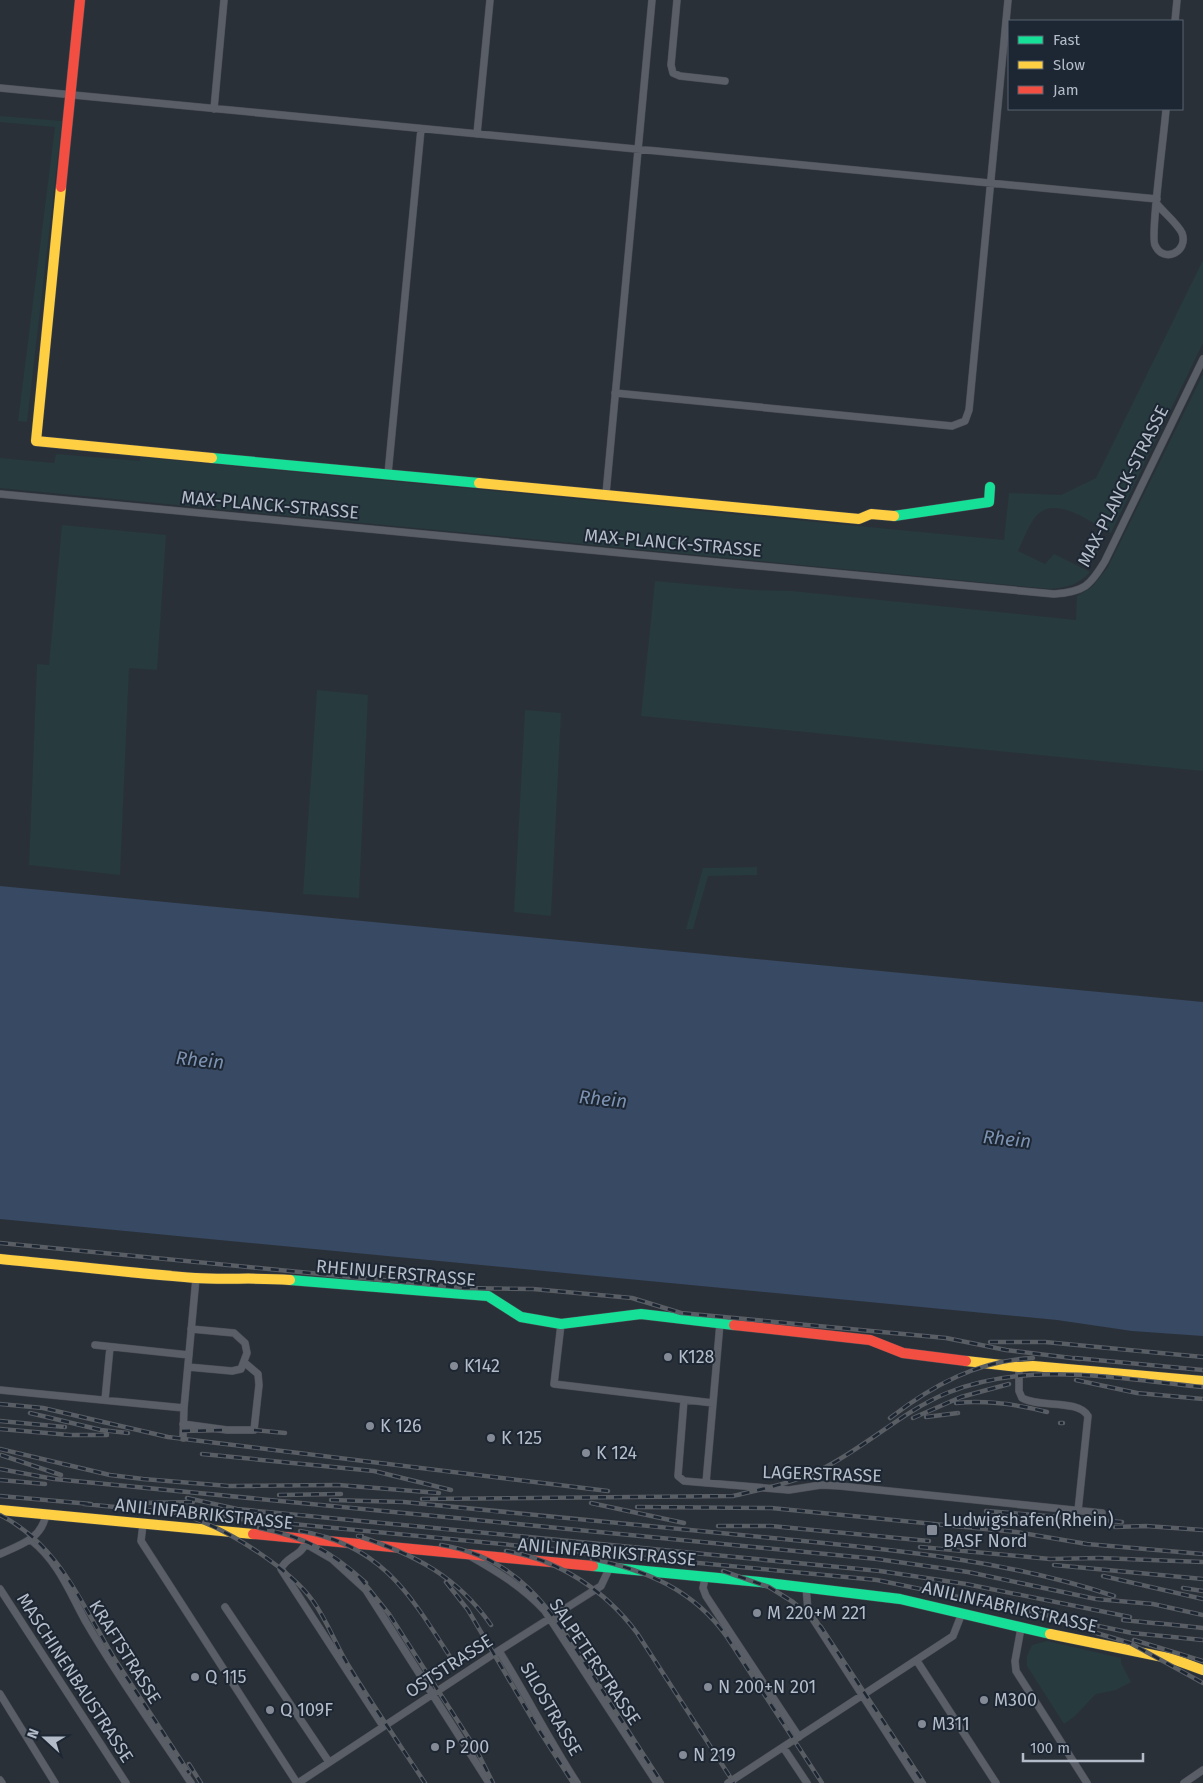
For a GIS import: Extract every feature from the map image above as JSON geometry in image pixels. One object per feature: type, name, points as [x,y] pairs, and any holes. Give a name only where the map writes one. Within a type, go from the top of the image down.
[{"type":"street","points":[[80,0],[36,441],[859,519],[870,514],[901,516],[988,502],[990,487]]},
{"type":"street","points":[[214,109],[224,0]]},
{"type":"street","points":[[477,134],[490,0]]},
{"type":"street","points":[[606,494],[652,0]]},
{"type":"street","points":[[677,0],[671,65],[673,73],[680,76],[726,81]]},
{"type":"street","points":[[615,393],[952,426],[965,421],[969,410],[1008,0]]},
{"type":"street","points":[[1175,20],[1177,0]]},
{"type":"street","points":[[0,88],[991,184],[1157,202],[1181,231],[1184,239],[1181,250],[1173,255],[1164,255],[1157,250],[1153,242],[1157,202],[1166,110]]},
{"type":"street","points":[[388,474],[421,129]]},
{"type":"street","name":"MAX-PLANCK-STRASSE","points":[[0,494],[1049,594],[1075,592],[1090,583],[1105,561],[1203,359]]},
{"type":"street","name":"RHEINUFERSTRASSE","points":[[0,1259],[196,1278],[241,1280],[257,1277],[488,1296],[521,1317],[562,1324],[641,1314],[870,1340],[903,1353],[1019,1366],[1203,1381]]},
{"type":"street","points":[[183,1438],[196,1278]]},
{"type":"street","points":[[706,1483],[720,1323]]},
{"type":"street","points":[[562,1324],[554,1384],[713,1403]]},
{"type":"street","points":[[188,1367],[232,1371],[241,1369],[245,1363],[245,1343],[241,1337],[227,1331],[191,1329]]},
{"type":"street","points":[[95,1345],[189,1355]]},
{"type":"street","points":[[105,1400],[110,1347]]},
{"type":"street","points":[[183,1424],[226,1430],[254,1430],[259,1385],[258,1374],[245,1363]]},
{"type":"street","points":[[1019,1366],[1019,1392],[1022,1398],[1038,1404],[1076,1407],[1084,1410],[1088,1416],[1078,1511]]},
{"type":"street","points":[[0,1390],[184,1408]]},
{"type":"street","name":"LAGERSTRASSE","points":[[684,1400],[678,1476],[684,1481],[789,1490],[821,1485],[840,1486],[1102,1513]]},
{"type":"street","name":"ANILINFABRIKSTRASSE","points":[[0,1510],[306,1542],[468,1555],[900,1599],[1021,1628],[1173,1659],[1203,1670]]},
{"type":"street","points":[[0,1554],[31,1540],[42,1529],[46,1514]]},
{"type":"street","points":[[143,1524],[141,1541],[297,1783]]},
{"type":"street","name":"KRAFTSTRASSE","points":[[31,1540],[48,1556],[65,1582],[86,1622],[191,1783]]},
{"type":"street","points":[[383,1726],[281,1569],[285,1563],[302,1552],[306,1542],[332,1559],[366,1590],[489,1783]]},
{"type":"street","name":"SALPETERSTRASSE","points":[[468,1555],[501,1573],[528,1593],[551,1619],[658,1783]]},
{"type":"street","name":"OSTSTRASSE","points":[[297,1783],[431,1694],[601,1586],[610,1569]]},
{"type":"street","points":[[704,1578],[703,1588],[706,1596],[799,1736]]},
{"type":"street","points":[[806,1588],[808,1611],[861,1696],[919,1783]]},
{"type":"street","name":"MASCHINENBAUSTRASSE","points":[[0,1589],[126,1783]]},
{"type":"street","points":[[226,1607],[329,1762]]},
{"type":"street","points":[[733,1782],[799,1736],[953,1636],[962,1613]]},
{"type":"street","points":[[1021,1628],[1014,1661],[1016,1671],[1087,1783]]},
{"type":"street","name":"SILOSTRASSE","points":[[499,1651],[526,1694],[550,1741],[577,1783]]},
{"type":"street","points":[[917,1661],[996,1783]]},
{"type":"street","points":[[0,1694],[55,1783]]},
{"type":"street","points":[[783,1747],[807,1783]]},
{"type":"street","points":[[1184,1783],[1203,1770]]},
{"type":"green space","points":[[0,116],[62,121],[27,422],[18,421],[55,127],[0,122]]},
{"type":"green space","points":[[1203,260],[1203,343],[1111,533],[1081,516],[1059,508],[1049,509],[1040,513],[1026,532],[1018,551],[1045,564],[1054,554],[1090,572],[1077,583],[1063,587],[1051,589],[0,488],[0,458],[54,463],[56,454],[140,461],[140,457],[1004,540],[1009,493],[1061,495],[1096,478]]},
{"type":"green space","points":[[1203,374],[1203,771],[641,716],[655,581],[753,590],[792,591],[1076,620],[1077,596],[1092,587],[1108,567]]},
{"type":"green space","points":[[62,525],[166,535],[157,670],[129,668],[120,875],[29,865],[37,664],[49,665]]},
{"type":"green space","points":[[317,690],[368,695],[359,898],[303,894]]},
{"type":"green space","points":[[525,710],[561,713],[551,916],[514,912]]},
{"type":"green space","points":[[757,867],[757,875],[708,876],[693,929],[686,929],[703,868]]},
{"type":"green space","points":[[1047,1641],[1121,1658],[1121,1663],[1131,1682],[1116,1690],[1096,1694],[1075,1716],[1064,1724],[1027,1666],[1027,1656],[1032,1645]]},
{"type":"water","name":"Rhein","points":[[0,886],[1203,1002],[1203,1336],[1132,1331],[1057,1320],[0,1219]]},
{"type":"railway","points":[[0,1243],[465,1288],[533,1289],[632,1298],[681,1313],[946,1338],[1006,1350],[1080,1359]]},
{"type":"railway","points":[[990,1342],[1045,1342],[1203,1357]]},
{"type":"railway","points":[[890,1418],[939,1385],[957,1377],[993,1364],[1033,1358]]},
{"type":"railway","points":[[1075,1358],[1203,1370]]},
{"type":"railway","points":[[422,1499],[733,1496],[810,1475],[836,1461],[930,1401],[947,1393],[978,1383],[1042,1374],[1106,1377],[1203,1387]]},
{"type":"railway","points":[[1076,1380],[1137,1393],[1203,1399]]},
{"type":"railway","points":[[913,1418],[961,1397],[1009,1384]]},
{"type":"railway","points":[[956,1403],[1002,1403],[1047,1412]]},
{"type":"railway","points":[[0,1404],[43,1408],[168,1437],[608,1491]]},
{"type":"railway","points":[[30,1413],[101,1430],[128,1433]]},
{"type":"railway","points":[[926,1417],[958,1413]]},
{"type":"railway","points":[[0,1421],[65,1427]]},
{"type":"railway","points":[[0,1429],[70,1435],[107,1435]]},
{"type":"railway","points":[[182,1431],[227,1430]]},
{"type":"railway","points":[[254,1430],[285,1433]]},
{"type":"railway","points":[[0,1449],[110,1475],[143,1479],[229,1486],[338,1485],[439,1493]]},
{"type":"railway","points":[[202,1454],[374,1471],[451,1490]]},
{"type":"railway","points":[[1,1455],[61,1475]]},
{"type":"railway","points":[[0,1469],[54,1479],[877,1559],[968,1572],[1096,1599],[1153,1604],[1203,1615]]},
{"type":"railway","points":[[0,1480],[45,1484]]},
{"type":"railway","points":[[279,1495],[341,1494]]},
{"type":"railway","points":[[0,1496],[91,1504]]},
{"type":"railway","points":[[187,1498],[237,1509],[880,1571],[966,1584],[1130,1617]]},
{"type":"railway","points":[[331,1500],[404,1502],[901,1551],[987,1564],[1030,1573],[1114,1596]]},
{"type":"railway","points":[[136,1503],[193,1502]]},
{"type":"railway","points":[[591,1503],[684,1523]]},
{"type":"railway","points":[[84,1504],[877,1580],[1132,1633],[1203,1640]]},
{"type":"railway","points":[[637,1507],[771,1508],[1016,1532],[1087,1544],[1203,1554]]},
{"type":"railway","points":[[986,1511],[1122,1522]]},
{"type":"railway","points":[[0,1515],[21,1528],[55,1560],[116,1661],[189,1773]]},
{"type":"railway","points":[[195,1519],[226,1533],[260,1553],[303,1589],[318,1609],[359,1683],[425,1783]]},
{"type":"railway","points":[[718,1526],[771,1526],[929,1541]]},
{"type":"railway","points":[[1115,1527],[1146,1526],[1203,1530]]},
{"type":"railway","points":[[259,1528],[290,1536],[317,1547],[341,1562],[366,1583]]},
{"type":"railway","points":[[300,1531],[329,1538],[354,1548],[375,1562],[409,1596],[454,1663]]},
{"type":"railway","points":[[362,1536],[358,1536],[416,1559],[449,1580],[464,1593],[491,1625]]},
{"type":"railway","points":[[441,1545],[469,1552],[493,1562],[514,1576],[532,1592],[564,1632],[662,1783]]},
{"type":"railway","points":[[920,1547],[1050,1559],[1099,1558],[1203,1562]]},
{"type":"railway","points":[[506,1551],[526,1555],[562,1570],[579,1579],[610,1603],[637,1633],[734,1783]]},
{"type":"railway","points":[[592,1559],[650,1576],[684,1595],[700,1607],[727,1637],[822,1783]]},
{"type":"railway","points":[[1054,1565],[1203,1579]]},
{"type":"railway","points":[[723,1571],[769,1587],[793,1602],[821,1627],[924,1783]]},
{"type":"railway","points":[[1103,1576],[1203,1599]]},
{"type":"railway","points":[[360,1578],[389,1614],[477,1751],[493,1783]]},
{"type":"railway","points":[[446,1582],[468,1610],[537,1727],[573,1783]]},
{"type":"railway","points":[[1183,1588],[1203,1591]]},
{"type":"railway","points":[[1123,1620],[1163,1624]]},
{"type":"railway","points":[[1156,1623],[1203,1628]]},
{"type":"railway","points":[[1093,1632],[1130,1643],[1203,1683]]},
{"type":"railway","points":[[1134,1640],[1203,1661]]},
{"type":"railway","points":[[189,1764],[201,1783]]},
{"type":"traffic: fast","points":[[212,458],[479,483]]},
{"type":"traffic: fast","points":[[894,516],[989,502],[990,487]]},
{"type":"traffic: fast","points":[[290,1280],[488,1296],[521,1317],[561,1324],[641,1314],[734,1325]]},
{"type":"traffic: fast","points":[[593,1566],[760,1582],[900,1599],[1050,1634]]},
{"type":"traffic: slow","points":[[61,187],[36,441],[212,458]]},
{"type":"traffic: slow","points":[[479,483],[859,519],[871,514],[894,516]]},
{"type":"traffic: slow","points":[[0,1259],[195,1278],[290,1280]]},
{"type":"traffic: slow","points":[[966,1361],[1019,1367],[1033,1366],[1203,1381]]},
{"type":"traffic: slow","points":[[0,1510],[253,1534]]},
{"type":"traffic: slow","points":[[1050,1634],[1173,1659],[1203,1670]]},
{"type":"traffic: jam","points":[[61,187],[80,0]]},
{"type":"traffic: jam","points":[[734,1325],[870,1340],[903,1353],[966,1361]]},
{"type":"traffic: jam","points":[[253,1534],[593,1566]]},
{"type":"place","name":"K128","points":[[668,1357]]},
{"type":"place","name":"K142","points":[[454,1366]]},
{"type":"place","name":"K 126","points":[[370,1426]]},
{"type":"place","name":"K 125","points":[[491,1438]]},
{"type":"place","name":"K 124","points":[[586,1453]]},
{"type":"place","name":"Ludwigshafen(Rhein) BASF Nord","points":[[932,1530]]},
{"type":"place","name":"M 220+M 221","points":[[757,1613]]},
{"type":"place","name":"Q 115","points":[[195,1677]]},
{"type":"place","name":"N 200+N 201","points":[[708,1687]]},
{"type":"place","name":"M300","points":[[984,1700]]},
{"type":"place","name":"Q 109F","points":[[270,1710]]},
{"type":"place","name":"M311","points":[[922,1724]]},
{"type":"place","name":"P 200","points":[[435,1747]]},
{"type":"place","name":"N 219","points":[[683,1755]]}]
